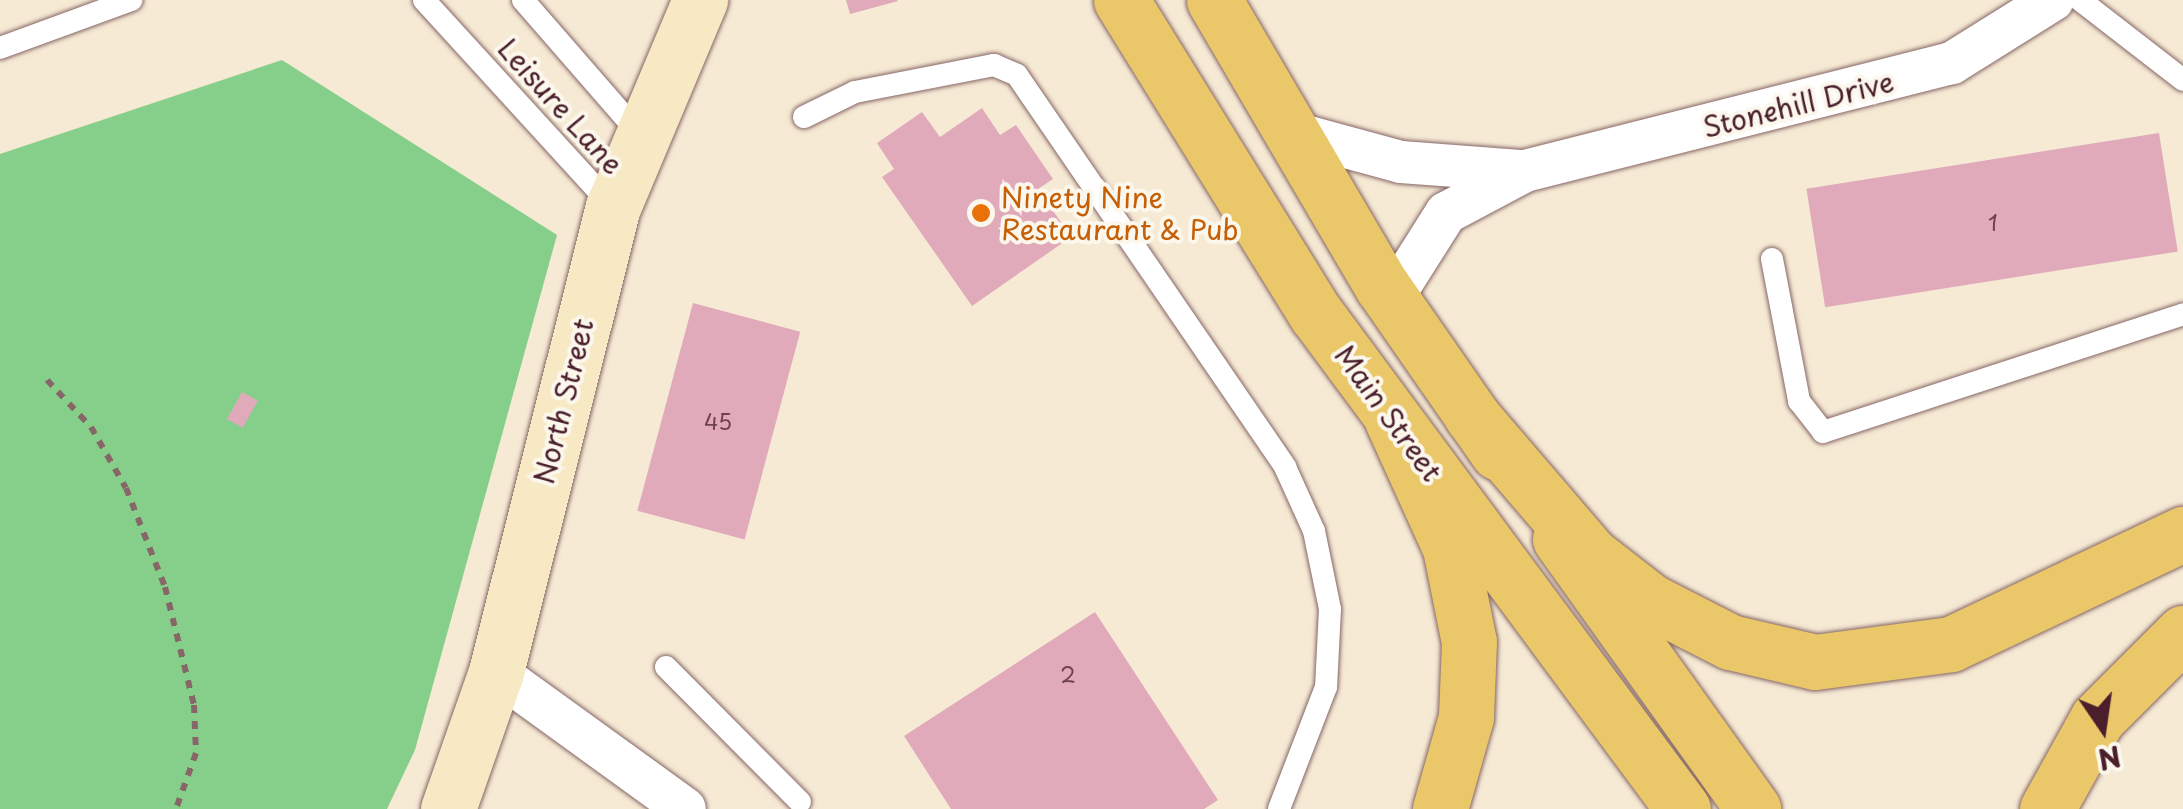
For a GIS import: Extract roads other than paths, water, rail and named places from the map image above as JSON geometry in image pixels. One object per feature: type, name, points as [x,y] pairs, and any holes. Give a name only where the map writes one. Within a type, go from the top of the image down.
[{"type":"main road","name":"North Street","points":[[448,809],[496,672],[612,207],[637,131],[700,0]]},
{"type":"main road","name":"Main Street","points":[[1121,0],[1239,201],[1392,420],[1683,809]]},
{"type":"main road","points":[[1214,0],[1287,131],[1391,300],[1753,809]]},
{"type":"main road","points":[[1471,415],[1591,555],[1635,590],[1708,634],[1802,660],[1868,662],[1951,644],[2183,534]]},
{"type":"main road","points":[[1392,420],[1444,532],[1470,642],[1466,716],[1440,809]]},
{"type":"main road","points":[[2047,809],[2097,719],[2183,633]]},
{"type":"street","name":"Stonehill Drive","points":[[1391,300],[1446,214],[1525,170],[1940,67],[1994,44],[2054,0]]},
{"type":"street","name":"Stonehill Drive","points":[[1287,131],[1401,162],[1525,170]]},
{"type":"street","points":[[496,672],[685,809]]},
{"type":"lane","points":[[0,48],[131,0]]},
{"type":"lane","name":"Leisure Lane","points":[[424,0],[612,207]]},
{"type":"lane","name":"Leisure Lane","points":[[524,0],[637,131]]},
{"type":"lane","points":[[2080,0],[2183,80]]},
{"type":"lane","points":[[804,117],[855,92],[994,65],[1010,68],[1028,90],[1284,467],[1314,531],[1330,609],[1326,686],[1280,809]]},
{"type":"lane","points":[[1772,259],[1798,402],[1823,432],[2183,314]]},
{"type":"lane","points":[[666,667],[800,802]]},
{"type":"place","name":"Ninety Nine Restaurant & Pub","points":[[981,213]]}]
